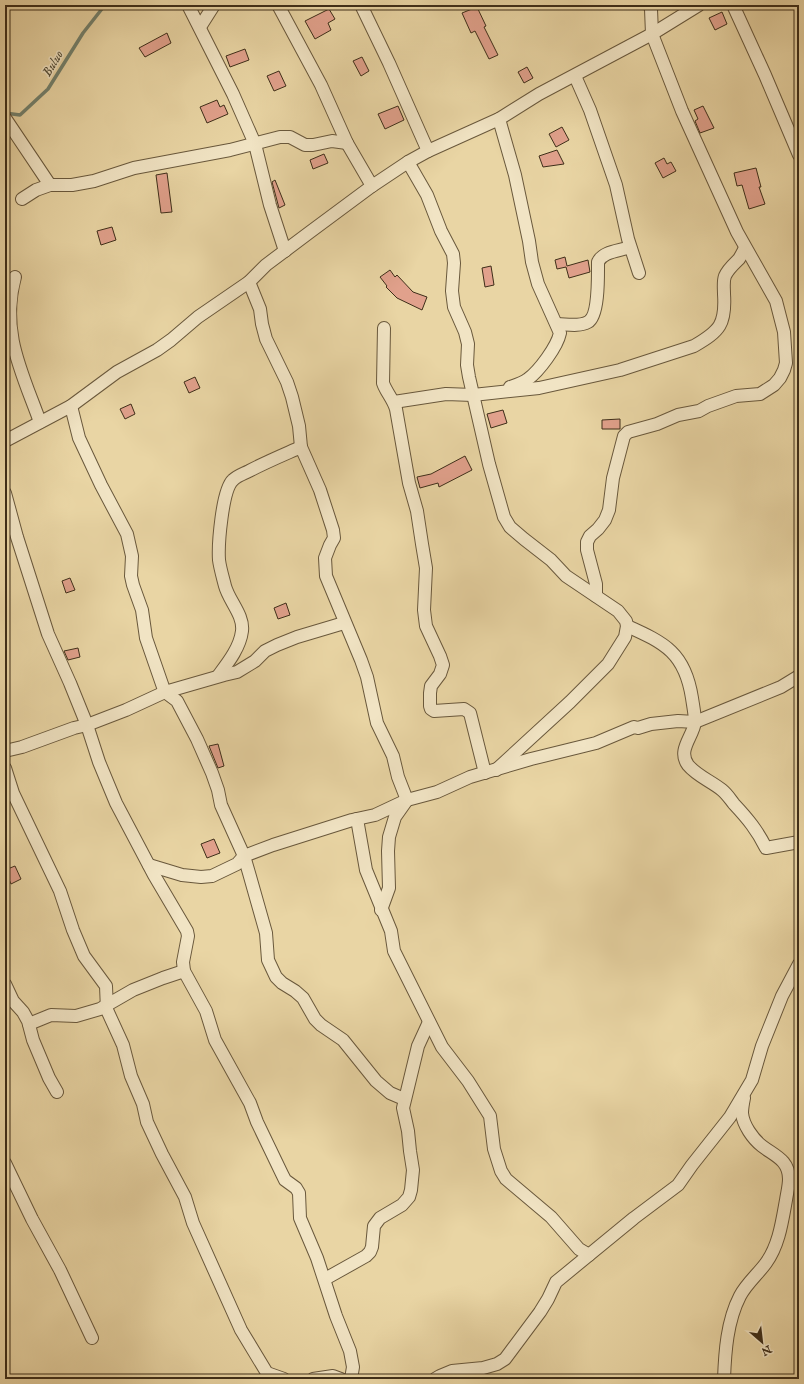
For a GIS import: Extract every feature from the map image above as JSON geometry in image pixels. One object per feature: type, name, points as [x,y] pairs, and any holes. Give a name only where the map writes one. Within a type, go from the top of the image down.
[{"type":"street","points":[[188,5],[200,27],[218,67],[233,94],[254,144],[270,205],[285,251]]},
{"type":"street","points":[[200,27],[214,5]]},
{"type":"street","points":[[278,5],[321,84],[346,143],[372,186]]},
{"type":"street","points":[[361,5],[389,63],[428,151]]},
{"type":"street","points":[[596,596],[596,584],[586,542],[605,520],[609,510],[613,478],[624,436],[628,432],[657,424],[678,415],[699,411],[708,406],[736,396],[760,394],[774,385],[780,378],[786,363],[784,332],[776,301],[736,232],[682,110],[652,34],[651,9],[649,5]]},
{"type":"street","points":[[5,441],[71,406],[117,372],[157,350],[198,317],[249,282],[266,265],[372,186],[408,162],[428,151],[499,119],[539,94],[652,34],[699,5]]},
{"type":"street","points":[[733,5],[766,75],[799,155]]},
{"type":"street","points":[[575,76],[590,110],[616,185],[630,247],[639,273]]},
{"type":"street","points":[[5,118],[50,185]]},
{"type":"street","points":[[494,392],[527,380],[539,368],[559,340],[560,333],[538,284],[532,262],[515,175],[499,119]]},
{"type":"street","points":[[22,199],[36,190],[50,185],[72,185],[94,181],[134,168],[200,156],[254,144],[280,136],[290,137],[305,145],[332,142],[346,143]]},
{"type":"street","points":[[408,162],[427,195],[441,231],[453,254],[454,263],[452,291],[454,307],[468,344],[467,365],[473,395],[487,456],[504,517],[510,527],[519,536],[551,560],[566,576],[610,604],[618,611],[626,621],[627,626],[625,637],[608,664],[570,702],[490,771]]},
{"type":"street","points":[[557,324],[579,325],[592,318],[595,309],[598,262],[601,257],[605,255],[630,247]]},
{"type":"street","points":[[394,402],[446,394],[473,395],[540,388],[600,376],[694,346],[705,340],[716,331],[722,323],[725,312],[724,276],[745,248]]},
{"type":"street","points":[[15,277],[7,302],[6,322],[9,340],[13,357],[40,422]]},
{"type":"street","points":[[249,282],[260,309],[266,339],[281,368],[292,397],[299,426],[301,447],[310,471],[320,490],[333,530],[334,538],[325,558],[326,576],[344,623],[361,660],[367,677],[377,723],[393,756],[398,777],[407,800]]},
{"type":"street","points":[[384,328],[383,382],[385,389],[394,402],[402,438],[409,483],[417,511],[426,568],[424,610],[426,626],[440,656],[442,665],[440,674],[431,686],[430,706],[434,711],[439,712],[464,709],[470,713],[490,771]]},
{"type":"street","points":[[71,406],[79,438],[101,485],[127,534],[132,556],[131,576],[133,585],[142,610],[146,638],[165,692],[177,701],[197,740],[212,773],[221,805],[244,856],[266,932],[268,960],[276,977],[303,998],[315,1019],[343,1040],[376,1081],[390,1093],[404,1099]]},
{"type":"street","points":[[218,676],[233,654],[240,640],[242,630],[240,618],[225,586],[220,561],[221,528],[228,489],[232,481],[237,477],[273,458],[301,447]]},
{"type":"street","points":[[5,493],[16,537],[48,634],[87,725],[99,762],[116,803],[149,865],[187,931],[188,936],[183,962],[184,971],[206,1011],[214,1040],[250,1103],[257,1122],[285,1180],[296,1188],[299,1193],[300,1218],[325,1279],[336,1316],[350,1351],[353,1368],[350,1379]]},
{"type":"street","points":[[5,751],[22,748],[74,728],[87,725],[126,710],[165,692],[218,676],[237,672],[248,666],[265,651],[277,645],[344,623]]},
{"type":"street","points":[[627,626],[653,637],[667,647],[679,660],[687,675],[691,689],[695,722],[692,732],[685,743],[684,756],[687,764],[702,778],[722,790],[758,831],[766,848],[799,842]]},
{"type":"street","points":[[149,865],[177,874],[207,878],[237,864],[244,856],[282,842],[375,815],[407,800],[437,792],[470,777],[531,759],[596,743],[634,727],[638,728],[651,724],[678,721],[695,722],[781,687],[799,676]]},
{"type":"street","points":[[5,768],[13,793],[60,891],[73,930],[84,956],[106,986],[106,1006],[108,1013],[123,1045],[132,1076],[143,1104],[147,1122],[185,1197],[193,1223],[241,1330],[267,1373],[284,1379]]},
{"type":"street","points":[[382,910],[389,888],[388,851],[390,837],[395,817],[407,800]]},
{"type":"street","points":[[357,819],[366,870],[392,937],[394,951],[442,1047],[471,1085],[490,1116],[494,1149],[501,1171],[506,1180],[548,1214],[579,1249],[589,1255]]},
{"type":"street","points":[[436,1379],[452,1371],[482,1368],[497,1364],[505,1359],[540,1312],[556,1282],[634,1218],[678,1185],[730,1116],[752,1080],[762,1046],[782,996],[799,964]]},
{"type":"street","points":[[29,1024],[50,1015],[76,1016],[100,1009],[133,990],[184,971]]},
{"type":"street","points":[[5,984],[12,1001],[26,1016],[33,1040],[49,1078],[57,1092]]},
{"type":"street","points":[[325,1279],[366,1256],[372,1248],[374,1226],[380,1218],[402,1205],[408,1197],[413,1182],[413,1170],[408,1131],[403,1113],[404,1099],[418,1046],[429,1022]]},
{"type":"street","points":[[724,1379],[728,1330],[739,1296],[767,1261],[775,1247],[783,1215],[789,1180],[788,1170],[781,1158],[763,1147],[750,1133],[742,1114],[745,1091]]},
{"type":"street","points":[[5,1163],[32,1219],[60,1270],[92,1338]]},
{"type":"street","points":[[312,1379],[333,1376],[341,1379]]},
{"type":"building","points":[[477,7],[486,26],[484,27],[498,55],[489,59],[475,31],[471,33],[462,13]]},
{"type":"building","points":[[329,9],[335,19],[328,23],[331,30],[315,39],[305,21]]},
{"type":"building","points":[[722,12],[727,24],[715,30],[709,18]]},
{"type":"building","points":[[167,33],[171,43],[145,57],[139,48]]},
{"type":"building","points":[[245,49],[249,60],[230,67],[226,56]]},
{"type":"building","points":[[362,57],[369,71],[361,76],[353,61]]},
{"type":"building","points":[[527,67],[533,78],[524,83],[518,72]]},
{"type":"building","points":[[279,71],[286,86],[274,91],[267,76]]},
{"type":"building","points":[[217,100],[220,107],[224,105],[228,114],[207,123],[200,107]]},
{"type":"building","points":[[398,106],[404,120],[385,129],[378,114]]},
{"type":"building","points":[[703,106],[714,128],[700,133],[695,121],[698,119],[694,110]]},
{"type":"building","points":[[562,127],[569,140],[556,147],[549,134]]},
{"type":"building","points":[[557,150],[564,164],[543,167],[539,156]]},
{"type":"building","points":[[324,154],[328,163],[313,169],[310,160]]},
{"type":"building","points":[[664,158],[667,164],[671,162],[676,171],[663,178],[655,163]]},
{"type":"building","points":[[756,168],[761,187],[759,187],[765,204],[749,209],[742,185],[737,186],[734,173]]},
{"type":"building","points":[[167,173],[172,212],[161,213],[156,175]]},
{"type":"building","points":[[275,180],[285,205],[279,208],[272,182]]},
{"type":"building","points":[[112,227],[116,240],[101,245],[97,231]]},
{"type":"building","points":[[565,257],[567,266],[588,260],[590,272],[569,278],[566,267],[557,269],[555,260]]},
{"type":"building","points":[[491,266],[494,285],[485,287],[482,268]]},
{"type":"building","points":[[390,270],[395,277],[397,275],[413,292],[427,297],[422,310],[397,298],[386,287],[387,286],[380,277]]},
{"type":"building","points":[[195,377],[200,388],[189,393],[184,382]]},
{"type":"building","points":[[131,404],[135,414],[125,419],[120,409]]},
{"type":"building","points":[[503,410],[507,423],[491,428],[487,414]]},
{"type":"building","points":[[620,419],[620,429],[602,429],[602,420]]},
{"type":"building","points":[[465,456],[472,470],[439,487],[438,483],[420,488],[417,477],[431,474]]},
{"type":"building","points":[[70,578],[75,590],[66,593],[62,581]]},
{"type":"building","points":[[286,603],[290,615],[278,619],[274,608]]},
{"type":"building","points":[[78,648],[80,657],[68,660],[64,651]]},
{"type":"building","points":[[218,744],[224,766],[218,768],[209,746]]},
{"type":"building","points":[[214,839],[220,853],[207,858],[201,844]]},
{"type":"building","points":[[15,866],[21,879],[11,884],[5,870]]},
{"type":"waterway","name":"Buluo","points":[[5,113],[20,115],[48,89],[83,33],[105,5]]}]
